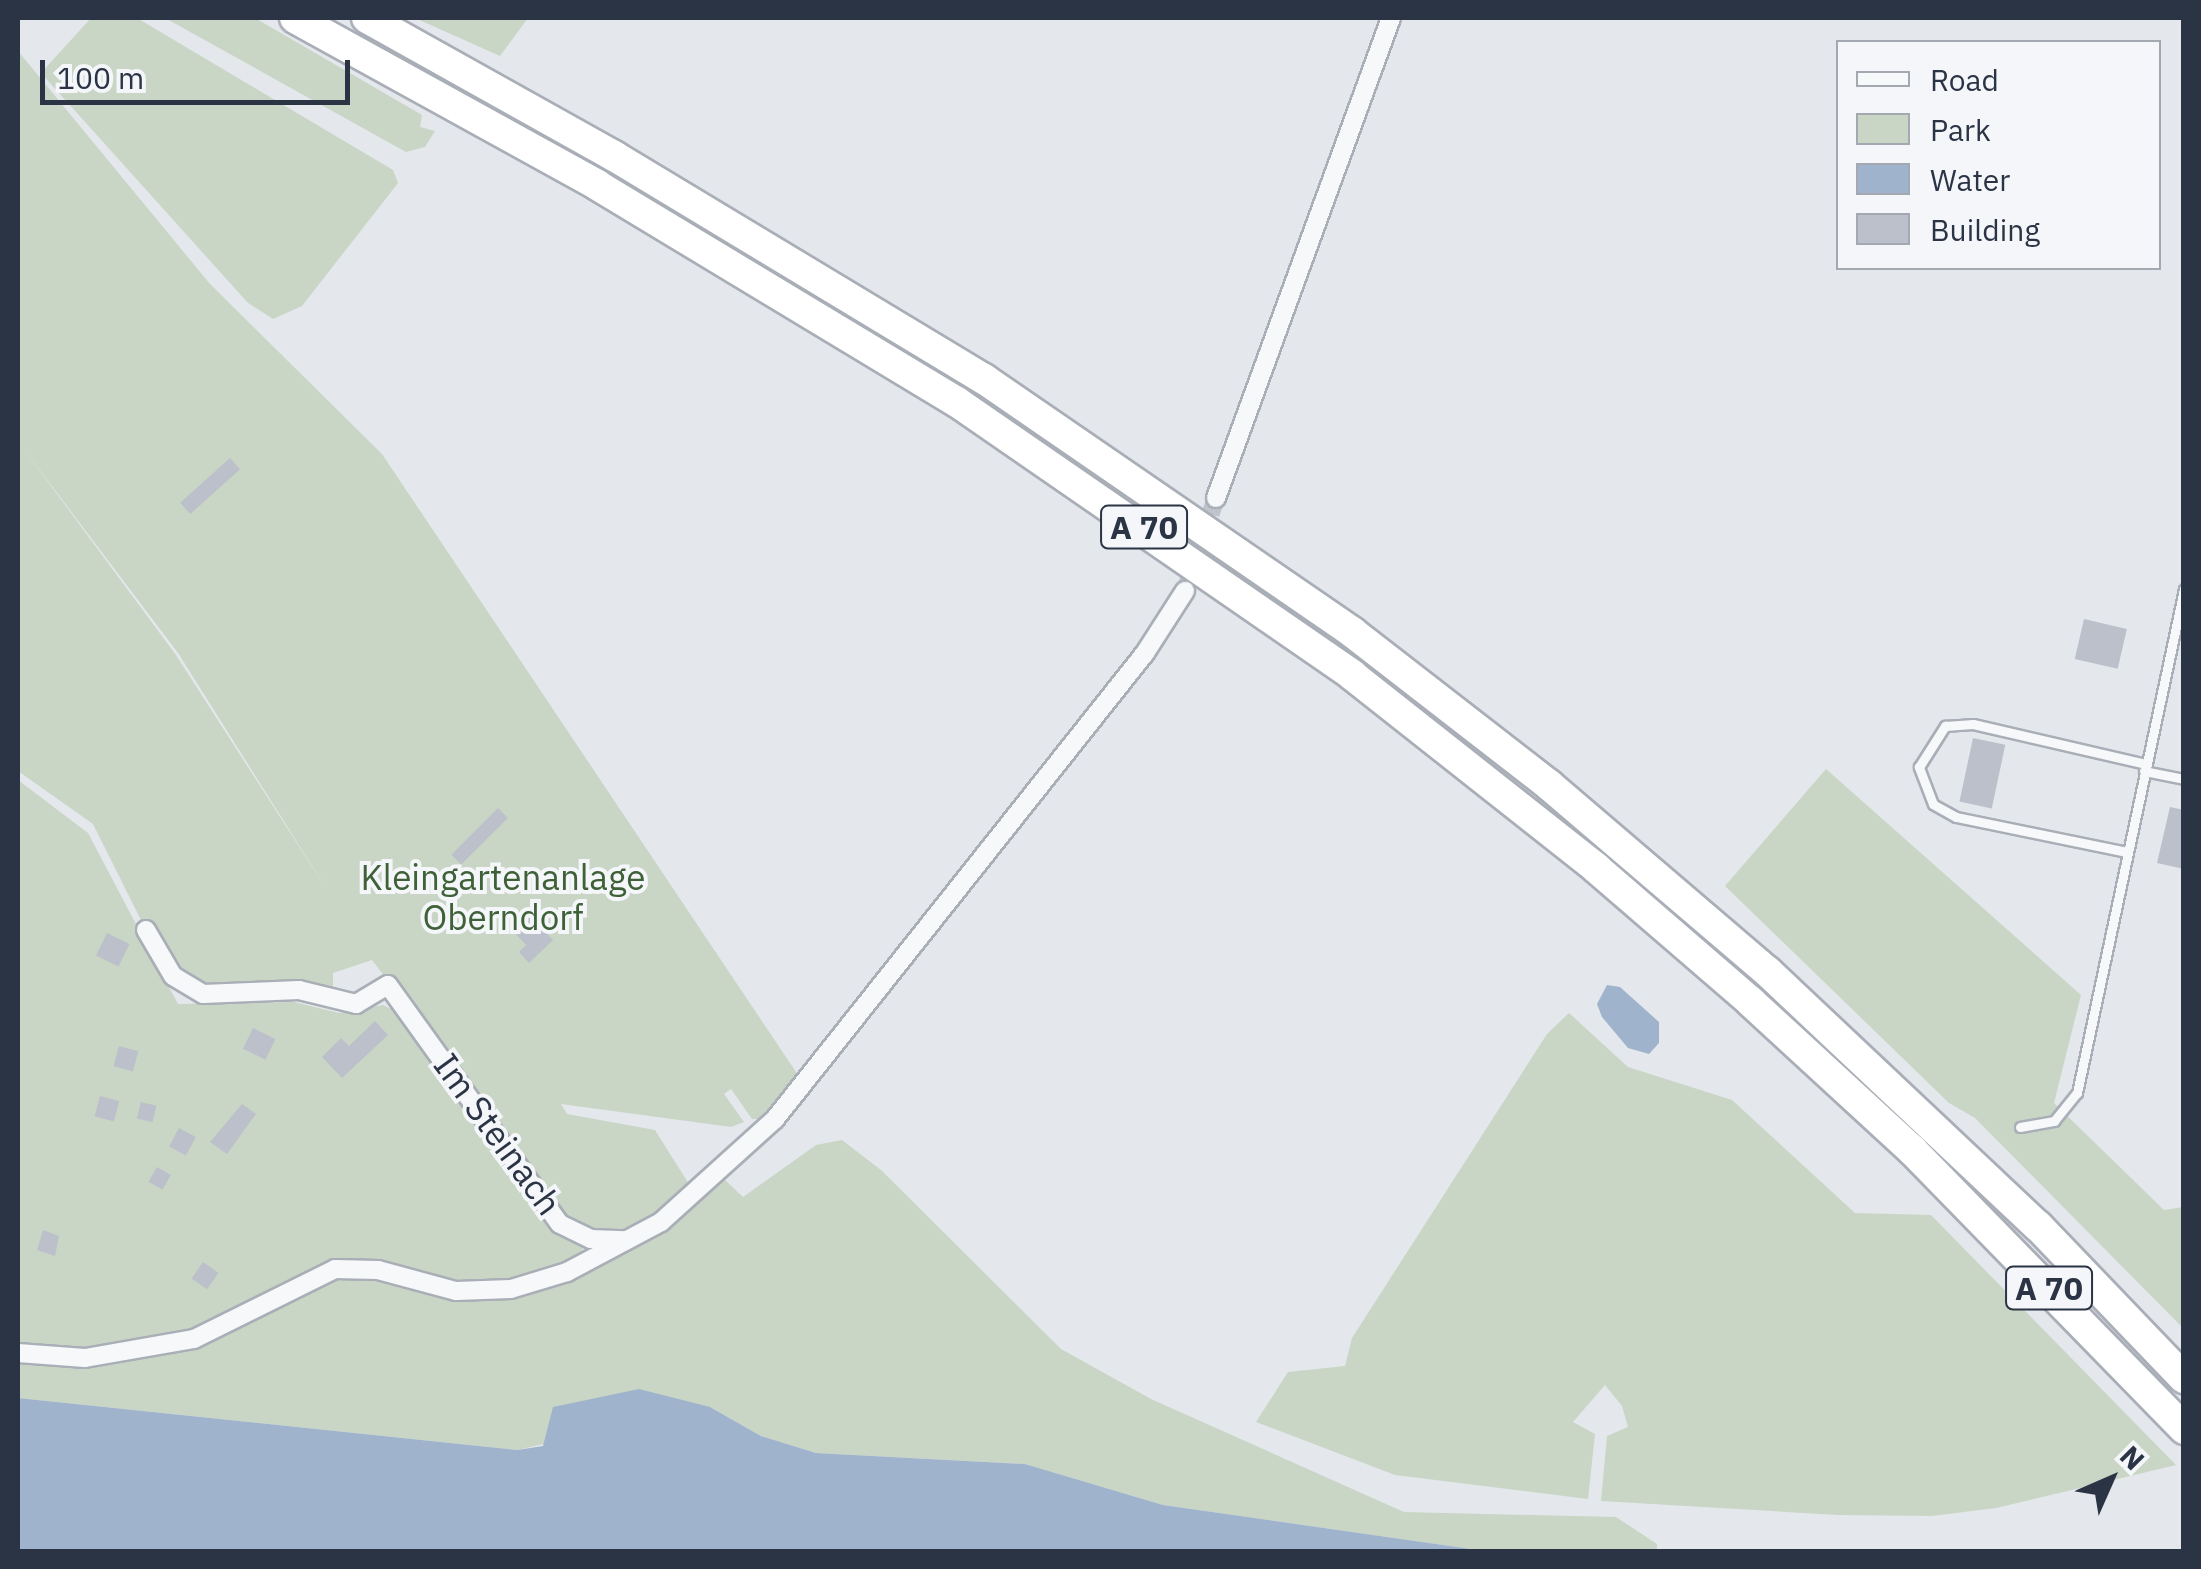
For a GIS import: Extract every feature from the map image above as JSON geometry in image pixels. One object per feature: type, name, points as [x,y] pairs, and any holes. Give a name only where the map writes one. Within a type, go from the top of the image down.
[{"type":"highway","name":"A 70","points":[[295,18],[614,195],[957,402],[1232,587],[1596,868],[1912,1150],[2184,1429]]},
{"type":"highway","name":"A 70","points":[[367,18],[845,293],[1231,544],[1549,786],[1768,972],[1934,1126],[2184,1378]]},
{"type":"street","points":[[1216,498],[1391,18]]},
{"type":"street","points":[[18,1353],[66,1359],[194,1340],[335,1269],[378,1270],[456,1292],[511,1289],[567,1272],[631,1240],[690,1197],[775,1119],[1145,653],[1185,591]]},
{"type":"street","name":"Im Steinach","points":[[146,930],[173,976],[203,994],[299,990],[356,1004],[388,985],[560,1224],[591,1239],[631,1240]]},
{"type":"lane","points":[[2020,1127],[2054,1120],[2077,1093],[2184,589]]},
{"type":"lane","points":[[2170,650],[2184,653]]},
{"type":"lane","points":[[2126,852],[1956,818],[1933,804],[1919,767],[1946,726],[1973,724],[2184,779]]},
{"type":"green space","points":[[91,18],[137,18],[393,170],[398,183],[302,306],[273,319],[248,303],[41,73]]},
{"type":"green space","points":[[165,18],[255,18],[422,115],[420,127],[435,131],[425,147],[406,152]]},
{"type":"green space","points":[[415,18],[528,18],[500,56]]},
{"type":"green space","name":"Kleingartenanlage Oberndorf","points":[[18,51],[210,284],[382,454],[798,1075],[759,1119],[752,1119],[731,1089],[724,1094],[744,1122],[731,1127],[561,1104],[567,1114],[655,1130],[689,1184],[690,1193],[628,1237],[595,1232],[566,1217],[372,960],[333,973],[333,1001],[185,987],[146,930],[93,824],[18,771]],"holes":[[[23,448],[178,653],[329,893],[176,655]]]},
{"type":"green space","points":[[1826,769],[2081,995],[2054,1103],[2164,1210],[2183,1207],[2183,1328],[1975,1118],[1949,1103],[1725,886]]},
{"type":"green space","points":[[18,780],[88,833],[178,1004],[294,1002],[339,1013],[383,1005],[399,1013],[516,1181],[548,1220],[583,1246],[582,1259],[489,1289],[354,1265],[211,1328],[85,1354],[18,1348]]},
{"type":"green space","points":[[1569,1013],[1628,1067],[1732,1100],[1855,1213],[1931,1215],[2176,1465],[1996,1508],[1932,1516],[1838,1515],[1601,1501],[1607,1436],[1628,1427],[1622,1406],[1605,1385],[1573,1422],[1595,1434],[1588,1499],[1395,1475],[1256,1422],[1288,1372],[1345,1366],[1352,1338],[1547,1034]]},
{"type":"green space","points":[[842,1140],[881,1170],[1061,1349],[1151,1399],[1404,1512],[1616,1517],[1657,1544],[1657,1551],[1485,1551],[1163,1505],[1025,1464],[816,1453],[761,1436],[710,1407],[517,1450],[18,1398],[18,1354],[151,1349],[335,1270],[456,1292],[537,1284],[725,1180],[743,1197],[816,1145]]},
{"type":"water","points":[[1607,985],[1620,987],[1659,1022],[1659,1043],[1649,1054],[1628,1048],[1602,1017],[1597,1004]]},
{"type":"water","points":[[639,1389],[710,1407],[761,1436],[816,1453],[1025,1464],[1163,1505],[1485,1551],[18,1551],[18,1398],[517,1450],[543,1446],[553,1407]]},
{"type":"building","points":[[230,458],[240,469],[190,514],[180,503]]},
{"type":"building","points":[[2084,619],[2127,629],[2118,669],[2075,659]]},
{"type":"building","points":[[1973,738],[2005,745],[1992,808],[1959,802]]},
{"type":"building","points":[[2170,807],[2184,810],[2184,869],[2157,863]]},
{"type":"building","points":[[498,808],[508,818],[461,865],[451,855]]},
{"type":"building","points":[[529,915],[553,940],[529,963],[519,952],[526,945],[513,931]]},
{"type":"building","points":[[107,933],[129,944],[119,966],[96,955]]},
{"type":"building","points":[[375,1021],[388,1035],[342,1078],[322,1057],[341,1038],[349,1046]]},
{"type":"building","points":[[253,1028],[275,1039],[265,1060],[243,1049]]},
{"type":"building","points":[[119,1046],[138,1051],[133,1071],[114,1066]]},
{"type":"building","points":[[100,1096],[119,1101],[114,1121],[95,1116]]},
{"type":"building","points":[[141,1102],[157,1106],[152,1122],[137,1118]]},
{"type":"building","points":[[242,1104],[256,1114],[227,1154],[210,1142]]},
{"type":"building","points":[[179,1128],[196,1137],[186,1155],[169,1147]]},
{"type":"building","points":[[157,1167],[171,1175],[162,1190],[148,1182]]},
{"type":"building","points":[[43,1230],[59,1236],[55,1256],[37,1250]]},
{"type":"building","points":[[203,1262],[219,1273],[207,1289],[192,1278]]},
{"type":"tunnel","points":[[1185,591],[1216,498]]}]
